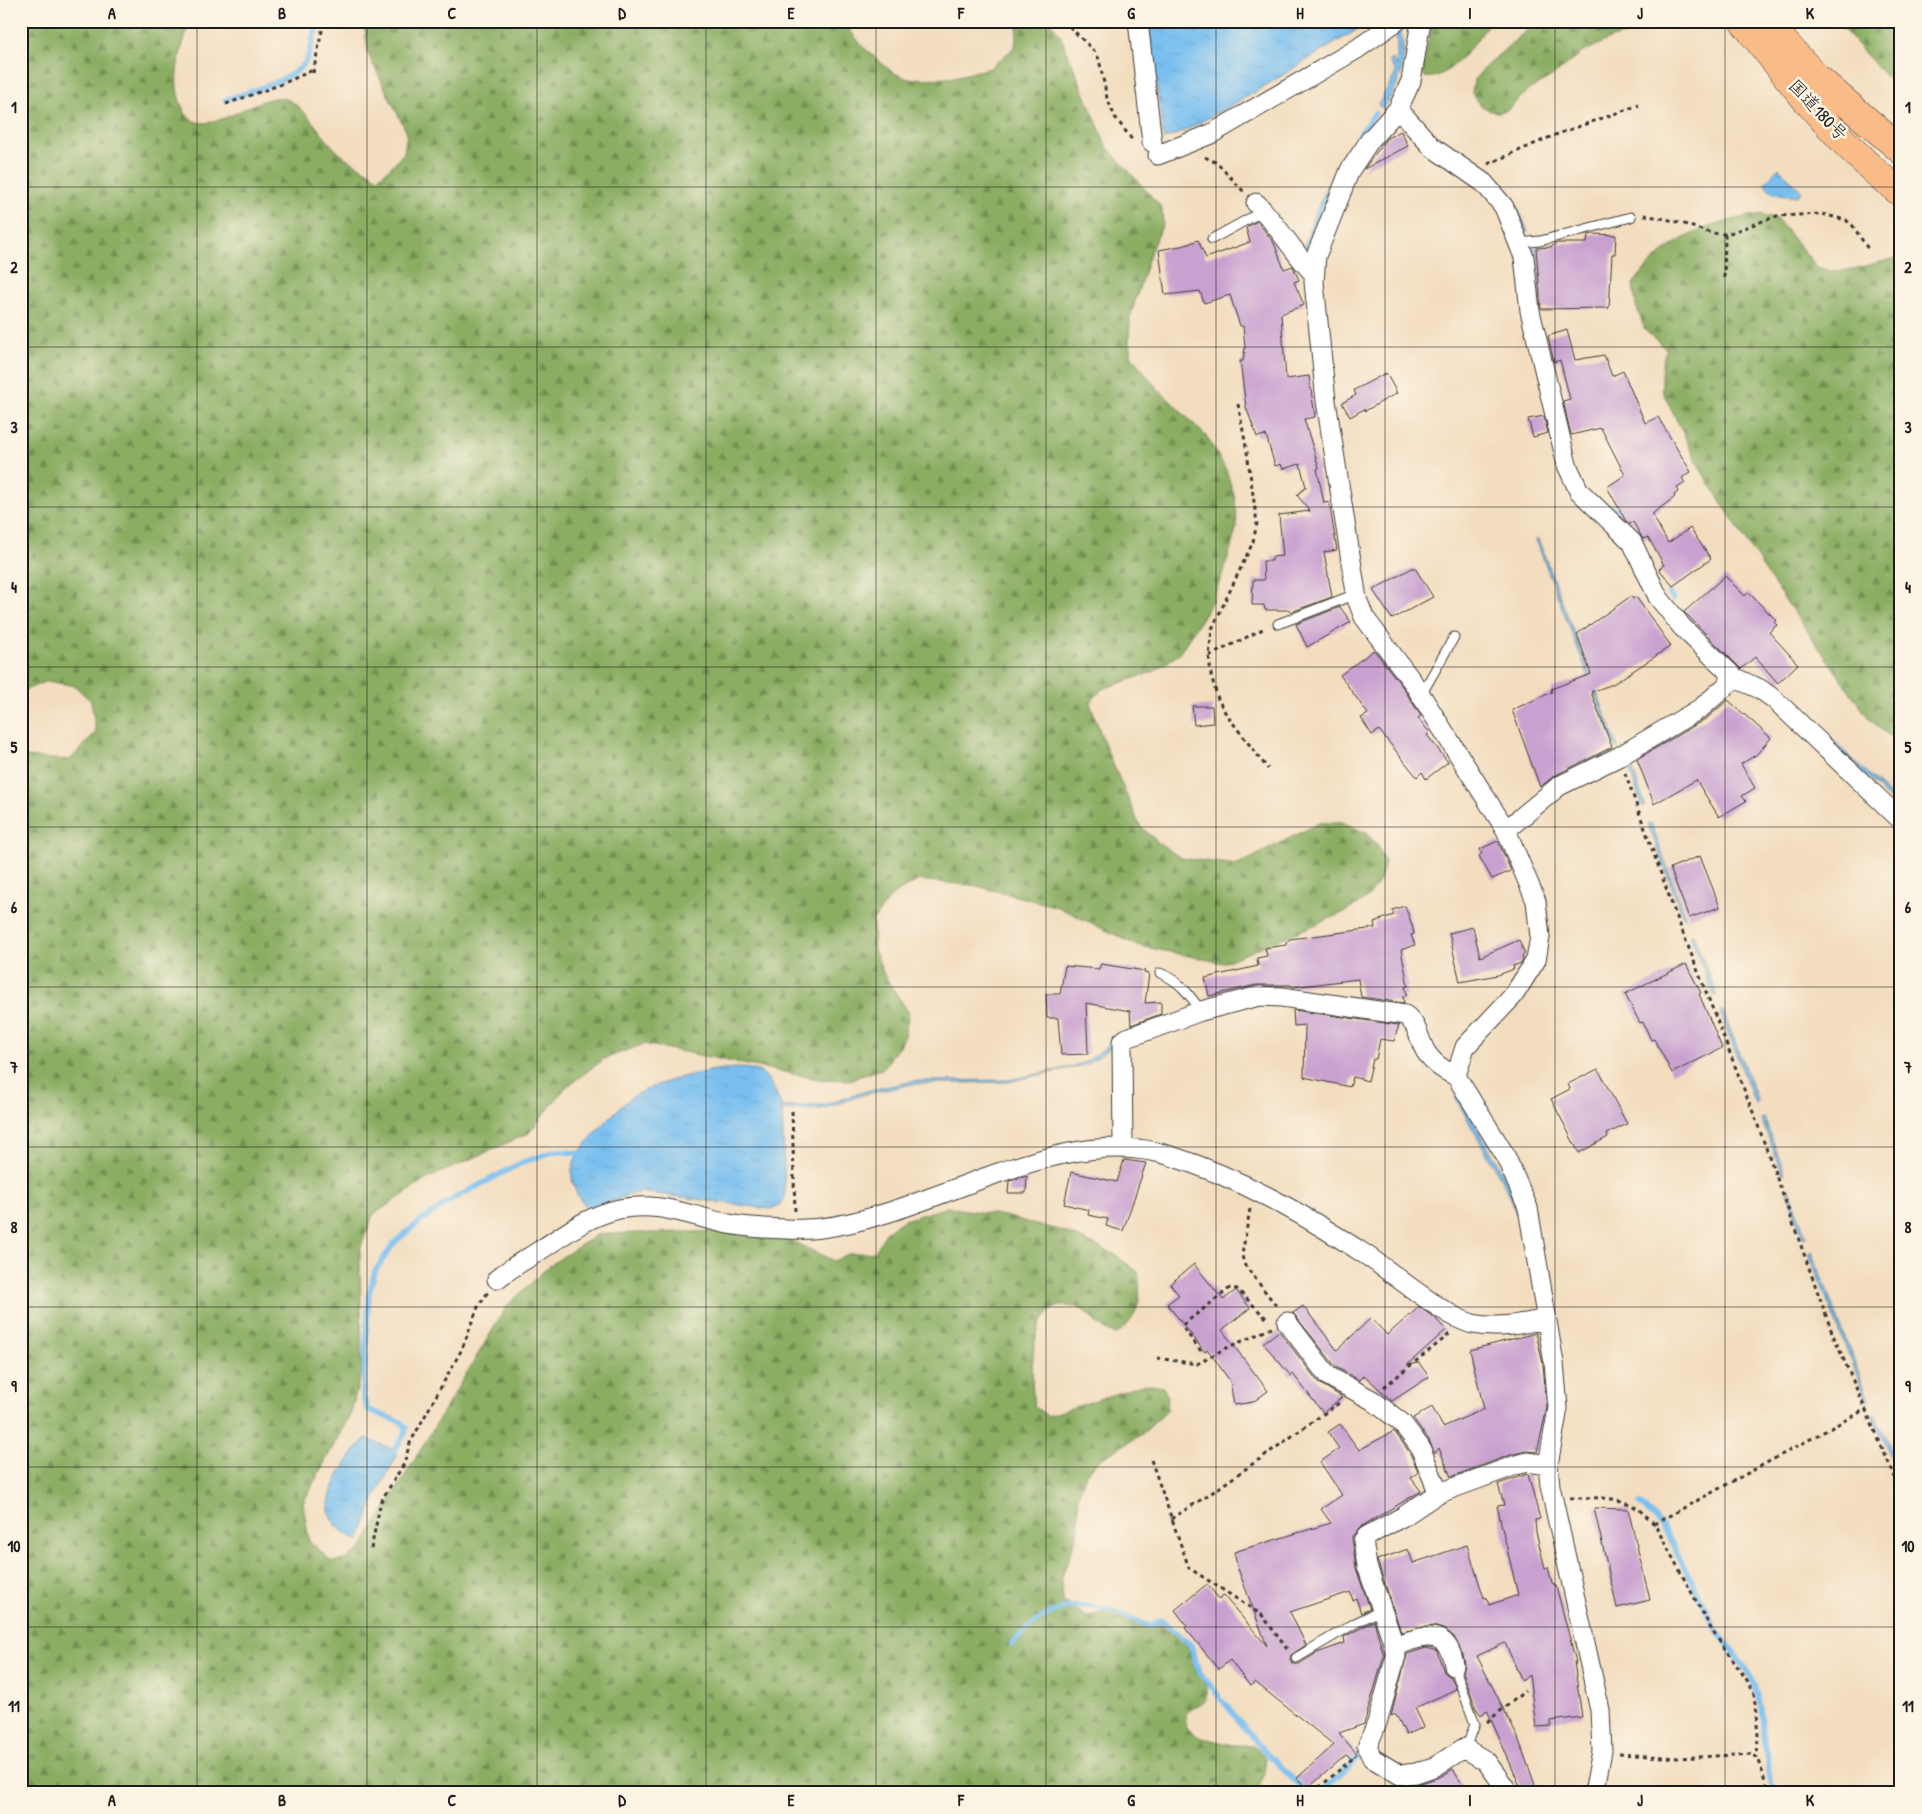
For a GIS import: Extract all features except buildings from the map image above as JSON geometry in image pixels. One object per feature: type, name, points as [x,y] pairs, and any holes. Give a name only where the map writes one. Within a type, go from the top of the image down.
[{"type":"highway","name":"国道180号","points":[[1743,21],[1797,89],[1844,140],[1901,193]]},
{"type":"highway","name":"国道180号","points":[[1764,21],[1815,76],[1901,150]]},
{"type":"street","points":[[1138,21],[1155,148],[1211,134],[1306,80],[1394,24]]},
{"type":"street","points":[[1421,21],[1411,81],[1398,109],[1370,140],[1350,170],[1326,227],[1316,256],[1314,274],[1326,401],[1356,594],[1364,617],[1421,695],[1506,830],[1536,901],[1539,920],[1539,947],[1536,960],[1523,984],[1465,1047],[1456,1076]]},
{"type":"street","points":[[1398,109],[1432,147],[1475,175],[1494,193],[1504,207],[1524,257],[1530,311],[1567,465],[1579,491],[1591,505],[1621,529],[1632,542],[1641,556],[1650,581],[1668,611],[1735,678],[1760,689],[1774,699],[1901,820]]},
{"type":"street","points":[[1259,207],[1314,274]]},
{"type":"street","points":[[1506,830],[1559,786],[1618,757],[1700,708],[1735,678]]},
{"type":"street","points":[[1124,1148],[1122,1042],[1201,1011],[1260,996],[1282,997],[1399,1013],[1412,1020],[1426,1053],[1443,1070],[1456,1076],[1505,1156],[1525,1200],[1532,1228],[1554,1363],[1558,1408],[1548,1464],[1552,1499],[1600,1710],[1602,1751],[1594,1793]]},
{"type":"street","points":[[497,1279],[580,1222],[619,1209],[642,1205],[663,1207],[728,1224],[819,1228],[886,1214],[1045,1157],[1096,1149],[1124,1148],[1146,1150],[1171,1156],[1284,1204],[1463,1320],[1488,1326],[1516,1325],[1546,1318]]},
{"type":"street","points":[[1287,1322],[1328,1376],[1372,1400],[1402,1422],[1420,1447],[1439,1494]]},
{"type":"street","points":[[1509,1793],[1486,1762],[1467,1749],[1436,1766],[1416,1773],[1400,1775],[1372,1758],[1367,1747],[1377,1723],[1396,1656],[1367,1566],[1363,1541],[1371,1533],[1404,1516],[1439,1494],[1516,1465],[1528,1462],[1548,1464]]},
{"type":"street","points":[[1394,1646],[1414,1639],[1438,1637],[1445,1642],[1454,1666]]},
{"type":"lane","points":[[1212,239],[1259,207]]},
{"type":"lane","points":[[1519,243],[1540,241],[1631,217]]},
{"type":"lane","points":[[1278,624],[1356,594]]},
{"type":"lane","points":[[1421,695],[1454,637]]},
{"type":"lane","points":[[1160,973],[1174,978],[1201,1011]]},
{"type":"lane","points":[[1296,1658],[1357,1622],[1382,1610]]},
{"type":"lane","points":[[1454,1666],[1475,1724],[1467,1749]]},
{"type":"path","points":[[226,104],[313,72],[324,21]]},
{"type":"path","points":[[1064,21],[1094,51],[1107,98],[1125,131],[1147,154],[1155,148]]},
{"type":"path","points":[[1475,175],[1484,166],[1500,157],[1639,105]]},
{"type":"path","points":[[1198,156],[1209,158],[1217,163],[1259,207]]},
{"type":"path","points":[[1631,217],[1637,214],[1679,222],[1707,233],[1725,234],[1777,216],[1822,214],[1846,220],[1853,226],[1868,249]]},
{"type":"path","points":[[1724,278],[1725,234]]},
{"type":"path","points":[[1238,404],[1257,523],[1254,542],[1212,629],[1209,656],[1211,675],[1218,699],[1226,714],[1268,769]]},
{"type":"path","points":[[1209,656],[1265,628],[1278,624]]},
{"type":"path","points":[[1618,757],[1756,1120],[1833,1335],[1864,1410],[1901,1491]]},
{"type":"path","points":[[792,1111],[796,1228]]},
{"type":"path","points":[[1252,1189],[1242,1255],[1244,1264],[1287,1322]]},
{"type":"path","points":[[371,1549],[381,1501],[404,1464],[410,1443],[462,1349],[478,1307],[497,1279]]},
{"type":"path","points":[[1157,1358],[1197,1364],[1224,1349],[1275,1327],[1234,1287],[1184,1324],[1183,1328],[1186,1333],[1201,1351]]},
{"type":"path","points":[[1372,1400],[1397,1375],[1450,1334],[1463,1320]]},
{"type":"path","points":[[1171,1519],[1335,1407],[1352,1390]]},
{"type":"path","points":[[1656,1522],[1864,1410]]},
{"type":"path","points":[[1151,1460],[1189,1568],[1262,1615],[1296,1658]]},
{"type":"path","points":[[1552,1499],[1616,1500],[1632,1504],[1656,1522],[1713,1632],[1749,1683],[1754,1694],[1758,1735],[1757,1758],[1768,1793]]},
{"type":"path","points":[[1467,1749],[1493,1716],[1525,1691]]},
{"type":"path","points":[[1313,1793],[1367,1747]]},
{"type":"path","points":[[1602,1751],[1627,1756],[1678,1758],[1753,1754],[1757,1758]]},
{"type":"green space","points":[[21,21],[190,21],[180,54],[177,87],[183,109],[192,120],[203,123],[216,121],[260,102],[274,98],[286,99],[301,109],[336,150],[378,178],[404,153],[407,133],[368,54],[364,21],[846,21],[848,28],[863,47],[892,72],[908,79],[950,78],[990,68],[1015,47],[1018,21],[1050,21],[1061,37],[1107,147],[1162,208],[1163,224],[1151,250],[1130,318],[1129,345],[1132,357],[1157,388],[1207,437],[1226,470],[1235,498],[1237,526],[1225,568],[1212,601],[1179,654],[1153,672],[1102,689],[1090,703],[1106,748],[1140,826],[1159,843],[1181,858],[1238,865],[1319,823],[1342,822],[1367,833],[1379,848],[1385,862],[1380,880],[1369,897],[1345,912],[1223,963],[1136,945],[1058,907],[977,886],[919,880],[892,895],[873,921],[874,949],[884,975],[909,1013],[903,1040],[884,1068],[849,1080],[818,1079],[644,1044],[604,1059],[566,1087],[529,1133],[427,1179],[373,1215],[360,1249],[362,1369],[351,1413],[303,1503],[309,1541],[332,1562],[345,1560],[361,1549],[507,1306],[550,1265],[598,1234],[728,1231],[775,1233],[834,1261],[848,1254],[875,1252],[887,1231],[904,1220],[948,1207],[1004,1216],[1063,1231],[1114,1254],[1138,1272],[1139,1299],[1130,1322],[1116,1335],[1097,1323],[1085,1311],[1076,1307],[1055,1308],[1045,1316],[1038,1329],[1034,1345],[1032,1379],[1034,1406],[1047,1416],[1145,1384],[1163,1387],[1168,1397],[1167,1411],[1142,1434],[1101,1459],[1086,1474],[1078,1496],[1079,1528],[1061,1580],[1063,1600],[1087,1617],[1103,1612],[1115,1614],[1140,1626],[1152,1628],[1160,1624],[1188,1647],[1192,1663],[1207,1687],[1206,1700],[1186,1713],[1186,1727],[1198,1737],[1233,1745],[1253,1745],[1266,1757],[1264,1773],[1257,1793],[21,1793],[21,757],[70,760],[96,732],[91,701],[75,686],[47,681],[23,691],[21,697]]},
{"type":"green space","points":[[1433,21],[1489,21],[1479,38],[1462,58],[1443,73],[1433,77],[1425,77],[1422,71]]},
{"type":"green space","points":[[1537,21],[1655,21],[1647,29],[1612,38],[1581,53],[1558,72],[1529,90],[1507,110],[1499,112],[1490,111],[1479,104],[1472,93],[1474,80],[1486,66]]},
{"type":"green space","points":[[1836,21],[1901,21],[1901,92],[1897,89]]},
{"type":"green space","points":[[1762,214],[1777,219],[1817,267],[1831,271],[1849,270],[1901,257],[1901,746],[1870,720],[1769,577],[1701,470],[1662,390],[1662,365],[1666,349],[1645,330],[1636,306],[1633,284],[1646,268],[1674,244],[1690,235],[1723,222]]},
{"type":"water","points":[[1148,21],[1371,21],[1250,95],[1182,132],[1164,139]]},
{"type":"water","points":[[1392,21],[1398,21],[1401,34],[1403,46],[1402,67],[1396,87],[1383,108],[1378,105],[1396,73],[1389,61],[1393,59],[1397,66],[1397,37]]},
{"type":"water","points":[[1349,145],[1353,147],[1336,178],[1332,177]]},
{"type":"water","points":[[1487,166],[1507,188],[1528,232],[1526,233],[1505,191],[1486,169]]},
{"type":"water","points":[[1779,168],[1802,192],[1797,196],[1773,193],[1764,183]]},
{"type":"water","points":[[1330,181],[1334,182],[1309,250],[1303,250],[1314,215]]},
{"type":"water","points":[[1538,539],[1618,747],[1616,748],[1536,540]]},
{"type":"water","points":[[1786,695],[1901,806],[1901,810],[1785,698]]},
{"type":"water","points":[[1631,764],[1645,805],[1642,806],[1628,765]]},
{"type":"water","points":[[1651,823],[1686,918],[1684,919],[1648,824]]},
{"type":"water","points":[[1693,934],[1717,995],[1714,996],[1690,935]]},
{"type":"water","points":[[1723,1011],[1758,1102],[1755,1103],[1720,1012]]},
{"type":"water","points":[[1112,1043],[1114,1045],[1088,1064],[1008,1082],[913,1084],[865,1094],[822,1109],[782,1110],[785,1198],[778,1206],[771,1209],[642,1192],[630,1194],[594,1210],[581,1200],[573,1185],[572,1169],[577,1156],[609,1118],[632,1097],[675,1079],[714,1070],[748,1069],[760,1072],[767,1078],[782,1107],[822,1105],[866,1091],[913,1081],[1008,1080],[1071,1067],[1087,1061]]},
{"type":"water","points":[[1459,1094],[1514,1194],[1520,1213],[1516,1214],[1510,1195],[1455,1097]]},
{"type":"water","points":[[1764,1118],[1785,1173],[1783,1174],[1761,1119]]},
{"type":"water","points":[[1789,1190],[1806,1237],[1803,1238],[1787,1191]]},
{"type":"water","points":[[1812,1252],[1869,1400],[1867,1401],[1809,1254]]},
{"type":"water","points":[[1875,1414],[1901,1470],[1901,1478],[1872,1416]]},
{"type":"water","points":[[366,1438],[395,1450],[397,1455],[374,1499],[359,1541],[338,1527],[330,1515],[329,1506],[340,1474],[353,1453]]},
{"type":"waterway","points":[[225,100],[258,89],[294,73],[302,66],[309,55],[317,21]]},
{"type":"waterway","points":[[1359,135],[1375,113]]},
{"type":"waterway","points":[[1533,249],[1535,266]]},
{"type":"waterway","points":[[1610,506],[1617,511]]},
{"type":"waterway","points":[[1669,593],[1673,599]]},
{"type":"waterway","points":[[1716,647],[1723,654]]},
{"type":"waterway","points":[[1760,675],[1790,700]]},
{"type":"waterway","points":[[392,1454],[405,1434],[406,1427],[401,1422],[368,1410],[363,1397],[369,1293],[375,1271],[394,1243],[414,1226],[451,1200],[523,1162],[555,1151],[585,1154]]},
{"type":"waterway","points":[[1640,1504],[1662,1525],[1717,1630],[1750,1674],[1761,1707],[1768,1768],[1776,1793]]},
{"type":"waterway","points":[[1012,1644],[1046,1615],[1071,1607],[1099,1608],[1151,1626],[1161,1620],[1191,1645],[1195,1662],[1201,1674],[1258,1744],[1306,1792]]},
{"type":"waterway","points":[[1321,1793],[1359,1757]]}]
